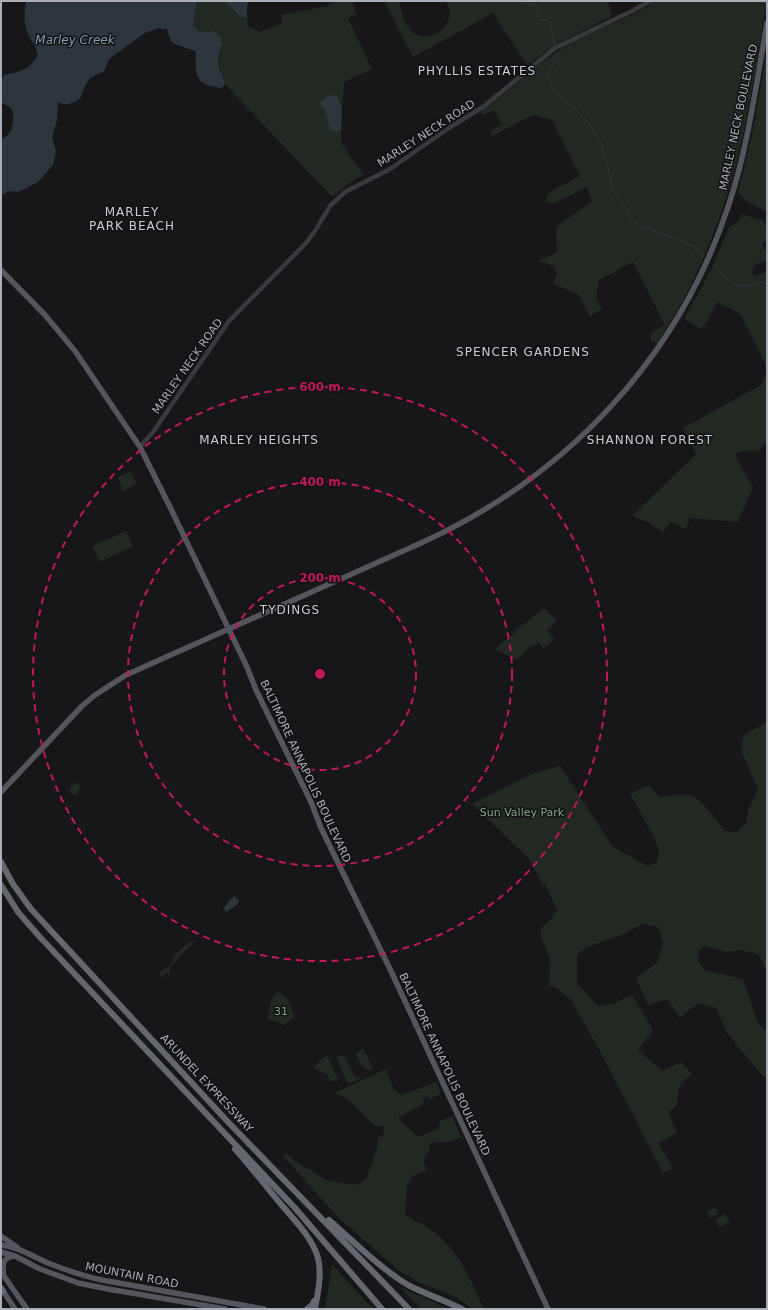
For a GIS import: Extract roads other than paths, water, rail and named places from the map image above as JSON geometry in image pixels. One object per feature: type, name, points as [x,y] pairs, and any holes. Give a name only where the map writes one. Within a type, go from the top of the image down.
[{"type":"highway","name":"ARUNDEL EXPRESSWAY","points":[[1,862],[13,884],[32,909],[228,1122],[409,1309]]},
{"type":"highway","name":"ARUNDEL EXPRESSWAY","points":[[1,885],[18,912],[34,931],[296,1208],[382,1309]]},
{"type":"highway","points":[[182,1087],[185,1094],[238,1153],[308,1238],[315,1250],[319,1263],[320,1279],[315,1309]]},
{"type":"highway","points":[[294,1190],[391,1274],[422,1292],[462,1309]]},
{"type":"highway","points":[[307,1309],[313,1304],[318,1290]]},
{"type":"main road","name":"MARLEY NECK BOULEVARD","points":[[1,792],[75,713],[100,692],[126,675],[440,535],[513,493],[546,468],[583,435],[613,404],[643,369],[674,326],[697,285],[713,250],[728,208],[739,170],[767,23]]},
{"type":"main road","name":"BALTIMORE ANNAPOLIS BOULEVARD","points":[[1,270],[45,315],[75,350],[140,447],[229,630],[256,690],[290,757],[321,828],[390,969],[548,1309]]},
{"type":"main road","points":[[1,1236],[20,1249]]},
{"type":"main road","name":"MOUNTAIN ROAD","points":[[1,1245],[20,1249],[80,1275],[110,1282],[264,1309]]},
{"type":"main road","name":"MOUNTAIN ROAD","points":[[1,1252],[15,1256],[40,1269],[78,1283],[225,1309]]},
{"type":"main road","points":[[5,1278],[2,1269],[3,1262],[8,1257],[15,1256]]},
{"type":"main road","points":[[1,1272],[27,1309]]},
{"type":"main road","points":[[2,1289],[15,1309]]},
{"type":"street","name":"MARLEY NECK ROAD","points":[[140,447],[229,321],[306,243],[336,198],[355,186],[390,169],[482,107],[556,48],[650,1]]},
{"type":"water","name":"Marley Creek","points":[[26,1],[197,1],[193,25],[202,32],[214,31],[221,39],[222,43],[218,63],[225,84],[222,88],[213,87],[202,82],[198,78],[197,73],[196,51],[174,44],[171,41],[167,29],[158,28],[145,33],[109,59],[104,71],[92,77],[88,81],[79,99],[70,104],[58,102],[57,120],[52,137],[56,151],[53,165],[38,182],[18,192],[9,191],[1,195],[1,139],[11,130],[13,117],[11,108],[1,102],[1,83],[4,75],[24,70],[38,55],[25,24]]},
{"type":"water","points":[[221,1],[249,1],[247,6],[247,17],[240,17],[227,3]]},
{"type":"water","points":[[329,95],[337,96],[342,107],[341,131],[336,132],[330,130],[326,113],[319,103]]},
{"type":"water","points":[[234,896],[239,900],[237,905],[226,912],[223,908]]},
{"type":"waterway","points":[[520,1],[537,6],[539,19],[549,21],[555,44]]},
{"type":"waterway","points":[[557,52],[557,56],[548,73],[553,89],[591,126],[601,144],[607,162],[613,191],[623,204],[633,222],[684,242],[695,248],[703,256]]},
{"type":"waterway","points":[[714,265],[729,280],[737,285],[750,286],[763,282],[767,284]]},
{"type":"district","name":"PHYLLIS ESTATES","points":[[477,71]]},
{"type":"district","name":"MARLEY PARK BEACH","points":[[132,219]]},
{"type":"district","name":"SPENCER GARDENS","points":[[523,352]]},
{"type":"district","name":"MARLEY HEIGHTS","points":[[259,440]]},
{"type":"district","name":"SHANNON FOREST","points":[[650,440]]},
{"type":"district","name":"TYDINGS","points":[[290,610]]},
{"type":"park label","name":"Sun Valley Park","points":[[522,812]]},
{"type":"park label","name":"31","points":[[281,1011]]}]
